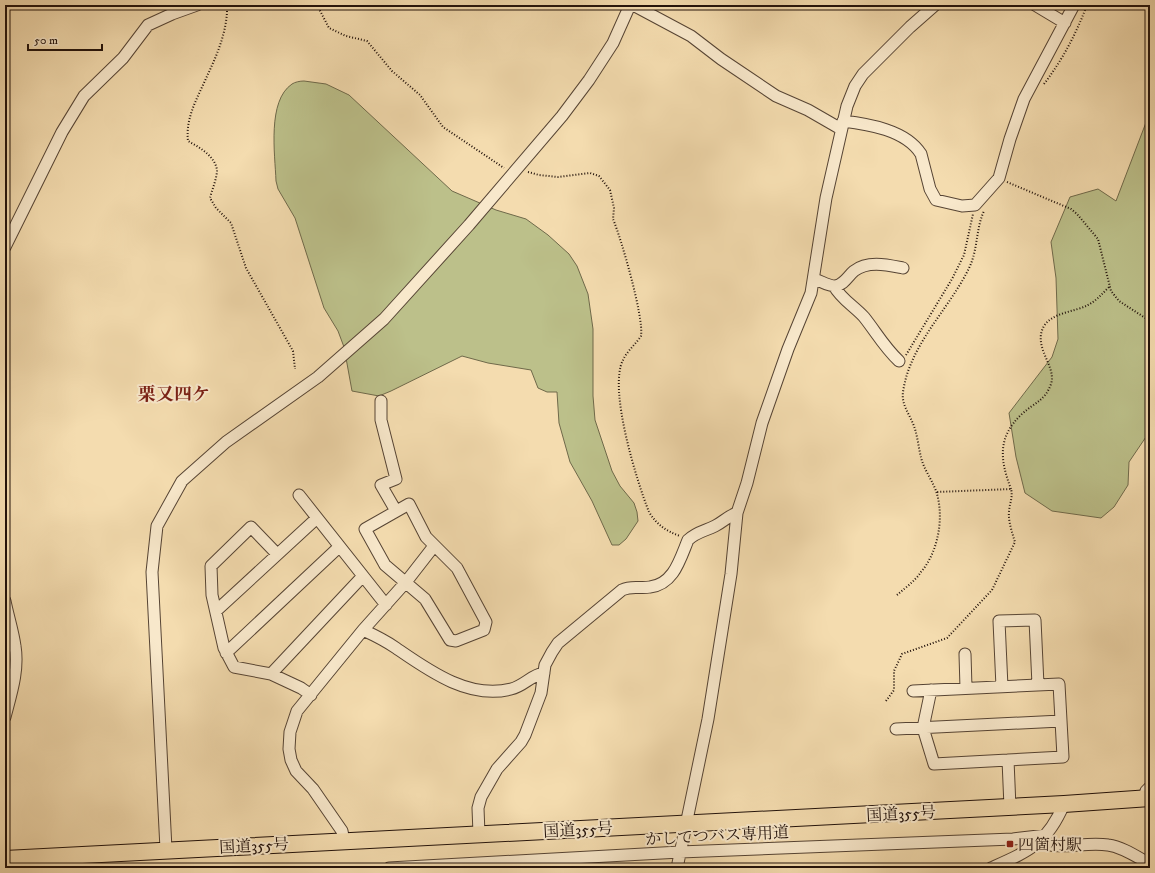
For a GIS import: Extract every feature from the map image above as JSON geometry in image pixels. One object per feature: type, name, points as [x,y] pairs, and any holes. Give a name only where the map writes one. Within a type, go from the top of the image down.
[{"type":"highway","name":"国道355号","points":[[5,859],[166,849],[1064,804],[1148,794]]},
{"type":"street","points":[[5,248],[62,132],[84,96],[123,58],[148,25],[196,5]]},
{"type":"street","points":[[166,849],[152,572],[157,526],[182,480],[226,442],[318,377],[384,318],[513,174],[562,116],[589,80],[613,43],[632,5],[691,36],[721,60],[776,96],[842,125],[862,124],[902,137],[918,149],[921,154],[930,189],[936,200],[962,206],[975,206],[1003,182],[1010,139],[1024,99],[1074,5]]},
{"type":"street","points":[[677,868],[708,718],[731,574],[737,513],[747,484],[762,423],[788,349],[809,300],[814,279],[826,198],[842,125],[855,86],[863,74],[910,27],[935,5]]},
{"type":"street","points":[[1035,5],[1065,23]]},
{"type":"street","points":[[834,286],[842,283],[855,270],[863,266],[880,264],[903,268]]},
{"type":"street","points":[[814,279],[834,286],[846,301],[864,318],[877,338],[899,360]]},
{"type":"street","points":[[382,401],[381,420],[396,479],[381,485],[396,511]]},
{"type":"street","points":[[299,495],[362,577],[386,605]]},
{"type":"street","points":[[409,504],[421,531],[434,546],[457,568],[486,622],[484,630],[456,641],[450,640],[425,599],[385,565],[365,529],[409,504]]},
{"type":"street","points":[[479,834],[478,808],[481,797],[497,769],[521,742],[525,735],[541,693],[548,658],[558,643],[622,590],[634,587],[654,587],[671,577],[688,540],[697,533],[716,526],[726,518],[737,513]]},
{"type":"street","points":[[216,611],[317,518]]},
{"type":"street","points":[[277,554],[251,527],[210,566],[212,595],[226,653],[234,667],[271,674],[301,688],[311,695]]},
{"type":"street","points":[[344,841],[342,831],[313,789],[296,771],[290,760],[289,749],[294,719],[297,711],[363,630],[406,582],[434,546]]},
{"type":"street","points":[[226,653],[339,547]]},
{"type":"street","points":[[271,674],[362,577]]},
{"type":"street","points":[[5,601],[16,647],[16,667],[5,717]]},
{"type":"street","points":[[1002,686],[999,621],[1035,620],[1038,685]]},
{"type":"street","points":[[363,630],[394,647],[434,674],[453,682],[475,688],[490,691],[512,689],[521,685],[531,676],[544,673]]},
{"type":"street","points":[[965,654],[966,688]]},
{"type":"street","points":[[913,691],[1002,686],[1059,684],[1063,757],[934,764],[923,728],[931,690]]},
{"type":"street","points":[[896,730],[1061,721]]},
{"type":"street","points":[[1008,760],[1010,807]]},
{"type":"street","points":[[991,868],[1028,850],[1043,838],[1057,822],[1064,804]]},
{"type":"street","name":"かしてつバス専用道","points":[[388,868],[680,852],[1043,838],[1052,846],[1107,845],[1124,850],[1150,864]]},
{"type":"path","points":[[227,5],[223,33],[209,73],[196,100],[186,130],[188,141],[202,148],[211,158],[217,169],[210,198],[216,208],[231,223],[246,268],[293,351],[295,369]]},
{"type":"path","points":[[317,5],[329,28],[346,36],[367,41],[392,71],[420,95],[443,127],[484,153],[513,174],[531,172],[539,175],[558,177],[590,174],[599,176],[610,190],[614,208],[613,219],[638,310],[642,331],[641,336],[623,360],[621,367],[620,397],[628,443],[649,512],[655,521],[666,530],[688,540]]},
{"type":"path","points":[[1041,89],[1061,62],[1074,38],[1087,5]]},
{"type":"path","points":[[1010,176],[1003,182],[1071,209],[1077,214],[1098,239],[1109,288],[1120,301],[1150,321]]},
{"type":"path","points":[[899,360],[902,361],[930,316],[964,255],[975,206]]},
{"type":"path","points":[[897,595],[922,572],[934,548],[941,511],[936,492],[921,459],[918,440],[904,403],[903,392],[910,368],[925,336],[970,265],[978,242],[981,218],[987,206]]},
{"type":"path","points":[[886,701],[894,690],[894,671],[902,654],[947,638],[992,590],[1015,542],[1010,523],[1009,511],[1013,496],[1002,460],[1002,450],[1005,440],[1022,414],[1046,397],[1052,382],[1042,349],[1041,339],[1044,326],[1049,320],[1087,306],[1109,288]]},
{"type":"path","points":[[936,492],[1011,489]]},
{"type":"green space","points":[[304,81],[326,84],[349,95],[452,191],[496,210],[526,219],[548,235],[569,254],[577,266],[588,294],[593,329],[593,396],[595,420],[612,471],[620,486],[634,503],[637,512],[638,521],[626,539],[619,545],[612,545],[592,501],[570,462],[559,423],[557,392],[547,392],[538,388],[531,370],[488,363],[462,356],[379,396],[352,391],[344,347],[338,331],[324,308],[295,218],[278,189],[276,181],[274,129],[279,103],[284,92],[292,84]]},
{"type":"green space","points":[[1150,112],[1150,431],[1129,462],[1128,485],[1114,507],[1101,518],[1052,511],[1025,493],[1016,457],[1009,413],[1052,357],[1058,339],[1056,278],[1051,242],[1070,197],[1098,189],[1116,201]]},
{"type":"place","name":"四箇村駅","points":[[1010,844]]},
{"type":"district","name":"栗又四ケ","points":[[174,394]]}]
